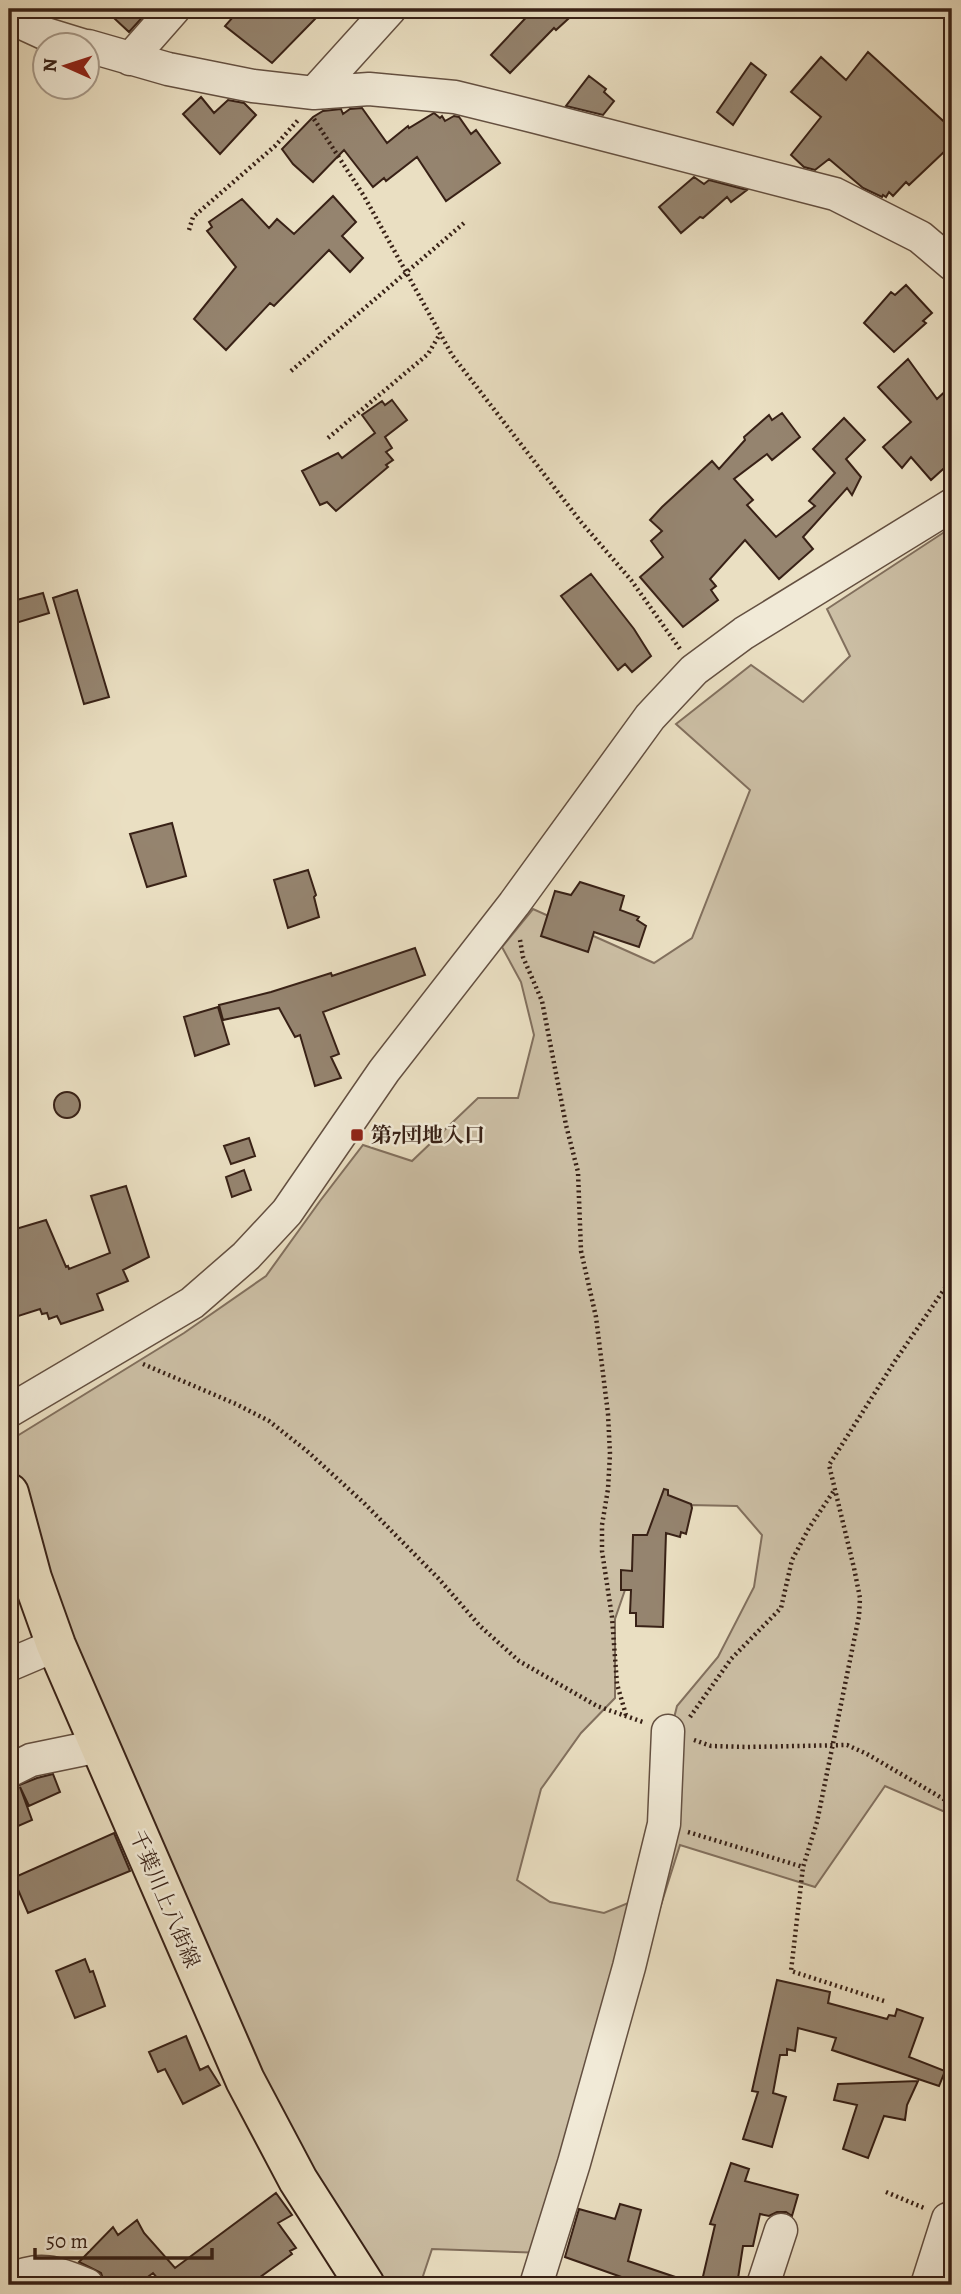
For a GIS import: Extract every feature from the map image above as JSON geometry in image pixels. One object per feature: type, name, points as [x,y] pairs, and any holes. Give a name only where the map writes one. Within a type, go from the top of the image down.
[{"type":"main road","name":"千葉川上八街線","points":[[9,1493],[32,1578],[56,1645],[245,2080],[298,2180],[365,2285]]},
{"type":"street","points":[[130,59],[174,9]]},
{"type":"street","points":[[310,101],[390,9]]},
{"type":"street","points":[[9,17],[42,32]]},
{"type":"street","points":[[102,51],[310,101],[369,89],[454,97],[835,194],[920,237],[952,264]]},
{"type":"street","points":[[9,1411],[192,1303],[246,1256],[287,1212],[384,1071],[514,904],[650,717],[694,670],[744,633],[952,505]]},
{"type":"street","points":[[9,1665],[56,1645]]},
{"type":"street","points":[[536,2285],[629,1967],[664,1824],[673,1733]]},
{"type":"street","points":[[9,1771],[31,1760],[99,1746]]},
{"type":"street","points":[[927,2285],[948,2219]]},
{"type":"street","points":[[763,2285],[781,2230]]},
{"type":"street","points":[[9,2279],[32,2271],[58,2273],[87,2285]]},
{"type":"path","points":[[189,230],[193,217],[275,146],[310,101],[452,355],[661,619],[694,670]]},
{"type":"path","points":[[291,371],[464,223]]},
{"type":"path","points":[[328,438],[428,354],[440,334]]},
{"type":"path","points":[[514,904],[523,957],[542,1001],[578,1172],[581,1251],[596,1317],[608,1414],[608,1477],[602,1525],[602,1551],[612,1617],[617,1684],[627,1717]]},
{"type":"path","points":[[884,2001],[791,1971],[803,1867],[817,1822],[860,1598],[829,1465],[952,1278]]},
{"type":"path","points":[[109,1351],[236,1404],[270,1422],[307,1451],[364,1503],[438,1578],[480,1626],[519,1661],[597,1706],[711,1746],[846,1745],[867,1754],[952,1804]]},
{"type":"path","points":[[673,1733],[732,1659],[781,1608],[792,1560],[809,1528],[836,1488]]},
{"type":"path","points":[[664,1824],[803,1867]]},
{"type":"path","points":[[886,2192],[948,2219]]},
{"type":"shaded area","points":[[952,527],[952,1815],[885,1786],[815,1887],[680,1845],[589,2132],[545,2253],[432,2249],[420,2285],[373,2285],[299,2163],[47,1600],[9,1460],[9,1441],[184,1333],[266,1276],[363,1145],[412,1161],[478,1098],[518,1098],[534,1035],[521,982],[502,947],[533,909],[654,963],[692,938],[750,790],[676,724],[751,665],[803,702],[850,656],[827,609]],"holes":[[[689,1505],[737,1506],[762,1535],[754,1587],[718,1657],[677,1706],[664,1758],[643,1897],[604,1913],[550,1902],[517,1880],[541,1789],[581,1733],[615,1698],[615,1619],[636,1558]]]},
{"type":"building","points":[[125,9],[150,9],[129,32],[115,19]]},
{"type":"building","points":[[240,9],[305,9],[315,19],[272,63],[225,26]]},
{"type":"building","points":[[534,9],[579,9],[556,30],[554,28],[510,73],[491,55]]},
{"type":"building","points":[[868,52],[952,129],[952,142],[946,150],[909,185],[906,182],[893,196],[889,192],[886,197],[882,197],[863,188],[829,159],[815,170],[804,167],[791,155],[821,117],[791,92],[821,57],[846,80]]},
{"type":"building","points":[[751,63],[766,75],[733,125],[717,112]]},
{"type":"building","points":[[589,76],[606,89],[604,92],[614,101],[603,115],[566,106]]},
{"type":"building","points":[[201,97],[214,113],[228,100],[244,103],[256,115],[220,154],[183,114]]},
{"type":"building","points":[[362,108],[387,143],[408,126],[409,128],[434,113],[440,118],[442,116],[445,121],[454,116],[459,117],[471,134],[476,130],[500,163],[446,201],[417,157],[386,181],[384,178],[373,187],[344,150],[313,182],[293,164],[282,149],[313,117],[323,111],[341,109],[343,114],[350,109]]},
{"type":"building","points":[[694,177],[704,184],[709,180],[747,190],[731,202],[727,197],[681,233],[659,207]]},
{"type":"building","points":[[333,196],[356,222],[342,236],[363,258],[350,272],[329,250],[274,306],[270,303],[226,350],[194,319],[236,267],[207,231],[212,227],[209,222],[242,199],[269,228],[277,219],[294,234]]},
{"type":"building","points":[[906,285],[932,313],[923,321],[926,323],[894,352],[864,323],[891,292],[895,295]]},
{"type":"building","points":[[908,359],[937,399],[952,385],[952,461],[931,480],[911,457],[902,468],[883,447],[911,422],[878,387]]},
{"type":"building","points":[[392,400],[407,420],[385,437],[392,448],[386,452],[393,460],[336,511],[327,502],[320,505],[302,471],[338,453],[342,458],[375,433],[362,415],[382,401],[385,405]]},
{"type":"building","points":[[782,413],[800,437],[772,460],[767,454],[734,479],[753,500],[747,505],[776,537],[815,506],[809,501],[835,473],[813,449],[844,418],[865,440],[846,459],[861,477],[852,495],[847,488],[803,537],[813,549],[779,579],[745,540],[710,579],[716,586],[711,590],[718,600],[683,627],[640,577],[663,557],[651,541],[662,531],[650,520],[712,461],[719,469],[745,440],[744,437],[769,415],[772,420]]},
{"type":"building","points":[[591,574],[634,629],[651,656],[632,672],[625,664],[618,670],[561,596]]},
{"type":"building","points":[[77,590],[109,697],[84,704],[53,598]]},
{"type":"building","points":[[43,593],[49,613],[9,625],[9,602]]},
{"type":"building","points":[[172,823],[186,876],[147,887],[130,834]]},
{"type":"building","points":[[308,870],[319,917],[288,928],[274,880]]},
{"type":"building","points":[[580,882],[624,896],[620,910],[639,917],[637,920],[646,926],[639,947],[594,932],[588,952],[541,936],[555,891],[571,895]]},
{"type":"building","points":[[415,948],[425,975],[323,1012],[339,1054],[331,1057],[341,1078],[315,1086],[300,1035],[295,1037],[279,1008],[223,1020],[219,1005],[331,973],[332,976]]},
{"type":"building","points":[[218,1007],[229,1044],[195,1056],[184,1017]]},
{"type":"building","points":[[67,1092],[77,1095],[80,1105],[77,1115],[67,1118],[57,1115],[54,1105],[57,1095]]},
{"type":"building","points":[[249,1138],[255,1156],[231,1164],[224,1146]]},
{"type":"building","points":[[244,1170],[251,1190],[232,1197],[226,1177]]},
{"type":"building","points":[[126,1186],[149,1257],[123,1270],[128,1281],[97,1294],[103,1310],[61,1324],[57,1316],[49,1319],[47,1313],[42,1314],[40,1309],[9,1319],[9,1231],[46,1220],[69,1269],[110,1253],[91,1196]]},
{"type":"building","points":[[664,1489],[668,1490],[668,1495],[691,1504],[692,1508],[686,1534],[681,1532],[680,1537],[666,1533],[663,1627],[636,1626],[636,1613],[630,1613],[631,1590],[621,1590],[621,1570],[632,1571],[633,1535],[647,1535]]},
{"type":"building","points":[[53,1774],[60,1792],[29,1806],[20,1787],[32,1820],[9,1830],[9,1789]]},
{"type":"building","points":[[114,1833],[130,1871],[28,1913],[13,1878]]},
{"type":"building","points":[[85,1959],[90,1972],[93,1971],[105,2006],[75,2018],[56,1971]]},
{"type":"building","points":[[777,1980],[830,1992],[828,2003],[887,2019],[889,2015],[895,2016],[897,2009],[923,2018],[909,2057],[945,2071],[939,2086],[832,2050],[836,2038],[798,2028],[795,2051],[787,2049],[787,2055],[780,2055],[773,2093],[786,2097],[772,2147],[743,2139],[758,2092],[752,2091]]},
{"type":"building","points":[[186,2036],[200,2070],[208,2066],[220,2085],[183,2104],[165,2069],[158,2072],[149,2052]]},
{"type":"building","points":[[918,2081],[907,2105],[905,2120],[884,2116],[868,2158],[843,2149],[857,2105],[834,2100],[838,2084]]},
{"type":"building","points":[[731,2163],[749,2169],[745,2181],[798,2195],[792,2216],[786,2212],[769,2216],[760,2214],[753,2246],[743,2246],[737,2285],[701,2285],[715,2225],[710,2224]]},
{"type":"building","points":[[276,2193],[292,2215],[278,2223],[296,2248],[290,2251],[292,2254],[249,2285],[151,2285],[159,2280],[153,2273],[137,2285],[105,2285],[101,2273],[79,2262],[113,2227],[118,2235],[137,2220],[144,2233],[175,2268]]},
{"type":"building","points":[[620,2204],[641,2210],[628,2261],[690,2282],[689,2285],[644,2285],[565,2257],[579,2209],[615,2219]]},
{"type":"place","name":"第7団地入口","points":[[357,1135]]}]
